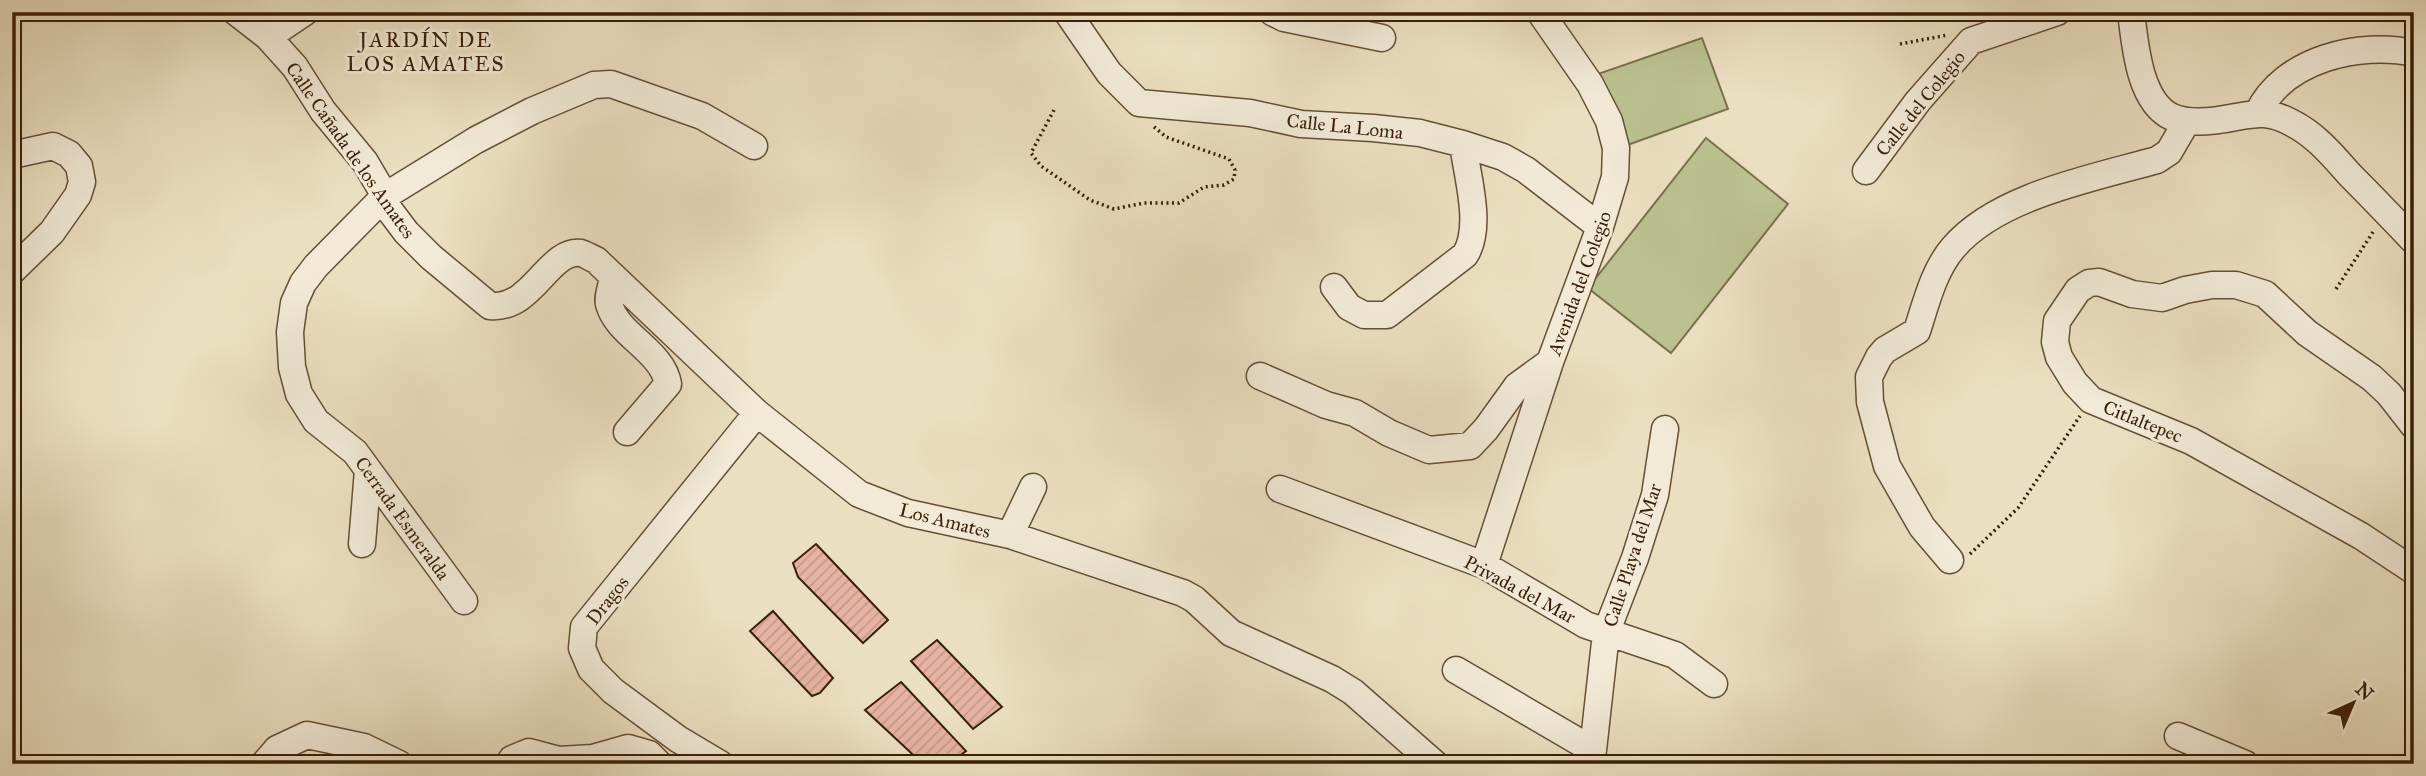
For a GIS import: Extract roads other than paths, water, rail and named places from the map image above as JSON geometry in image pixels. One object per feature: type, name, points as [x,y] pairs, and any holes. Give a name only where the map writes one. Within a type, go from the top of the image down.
[{"type":"street","name":"Calle Cañada de los Amates","points":[[236,12],[268,37],[295,67],[323,111],[365,162],[385,196],[388,208],[406,232],[431,257],[490,306],[502,308]]},
{"type":"street","points":[[268,37],[305,12]]},
{"type":"street","name":"Calle La Loma","points":[[1068,12],[1109,73],[1139,103],[1250,113],[1301,124],[1408,132],[1462,144],[1503,156],[1526,170],[1601,227]]},
{"type":"street","points":[[1272,12],[1284,18],[1382,38]]},
{"type":"street","name":"Avenida del Colegio","points":[[1484,565],[1550,362],[1601,227],[1615,177],[1616,148],[1609,121],[1590,84],[1540,12]]},
{"type":"street","name":"Calle del Colegio","points":[[1866,171],[1918,101],[1971,41],[2057,12]]},
{"type":"street","points":[[2131,12],[2137,60],[2145,85],[2160,109],[2172,117],[2187,121],[2258,113],[2275,115],[2293,123],[2315,138],[2414,241]]},
{"type":"street","points":[[2258,113],[2265,98],[2286,78],[2311,63],[2371,48],[2414,53]]},
{"type":"street","name":"Cerrada Esmeralda","points":[[464,601],[355,452],[316,421],[299,394],[292,367],[290,332],[295,303],[303,283],[316,266],[385,196],[476,140],[532,111],[594,85],[611,84],[702,116],[754,146]]},
{"type":"street","points":[[1950,559],[1922,527],[1887,466],[1870,402],[1869,377],[1885,350],[1917,331],[1932,285],[1952,249],[1981,222],[2050,190],[2157,160],[2169,152],[2187,121]]},
{"type":"street","points":[[1334,287],[1349,307],[1364,315],[1387,315],[1465,255],[1472,245],[1474,226],[1462,144]]},
{"type":"street","points":[[12,155],[53,146],[69,154],[79,166],[82,182],[78,195],[52,232],[12,271]]},
{"type":"street","name":"Los Amates","points":[[502,308],[517,301],[564,256],[580,253],[596,260],[757,413],[859,494],[908,513],[1010,535],[1194,599],[1231,633],[1353,692],[1435,764]]},
{"type":"street","points":[[613,277],[608,303],[617,318],[666,370],[667,384],[627,432]]},
{"type":"street","name":"Citlaltepec","points":[[2414,426],[2372,377],[2307,333],[2265,294],[2236,285],[2213,285],[2162,298],[2132,294],[2099,282],[2089,283],[2078,290],[2057,321],[2055,342],[2064,365],[2075,383],[2091,400],[2192,441],[2361,536],[2414,571]]},
{"type":"street","points":[[1260,376],[1326,405],[1355,413],[1389,433],[1429,450],[1470,446],[1486,429],[1517,386],[1550,362]]},
{"type":"street","name":"Dragos","points":[[720,764],[678,739],[613,691],[591,669],[582,648],[584,627],[757,413]]},
{"type":"street","name":"Calle Playa del Mar","points":[[1591,757],[1596,629],[1635,558],[1655,495],[1665,429]]},
{"type":"street","points":[[362,544],[368,470]]},
{"type":"street","points":[[1010,535],[1033,487]]},
{"type":"street","name":"Privada del Mar","points":[[1280,489],[1484,565],[1596,629],[1675,655],[1714,684]]},
{"type":"street","points":[[1456,670],[1591,757]]},
{"type":"street","points":[[264,764],[277,749],[307,735],[364,747],[399,764]]},
{"type":"street","points":[[2178,736],[2245,764]]},
{"type":"street","points":[[509,764],[528,752],[559,760],[593,758],[628,747],[649,754],[659,764]]},
{"type":"district","name":"JARDÍN DE LOS AMATES","points":[[426,52]]}]
